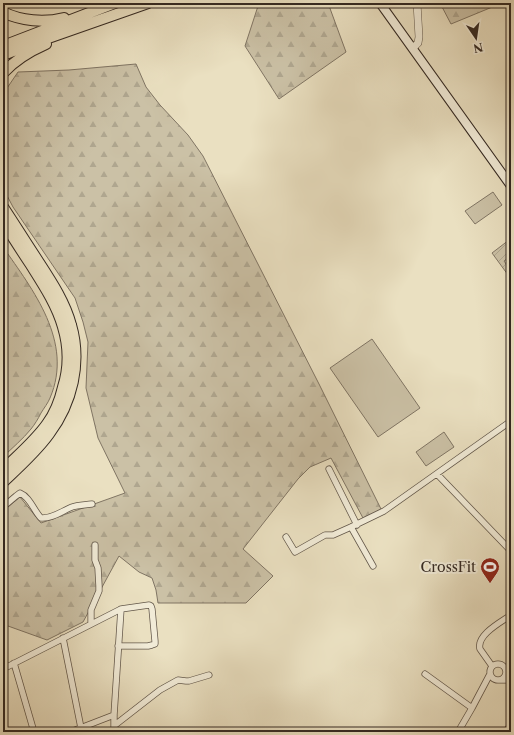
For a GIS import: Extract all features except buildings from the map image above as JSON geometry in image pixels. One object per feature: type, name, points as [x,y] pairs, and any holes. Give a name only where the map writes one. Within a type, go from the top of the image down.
[{"type":"highway","points":[[3,46],[115,3]]},
{"type":"highway","points":[[3,55],[148,3]]},
{"type":"highway","points":[[3,12],[25,19],[46,21],[62,19],[102,8]]},
{"type":"highway","points":[[3,73],[28,53],[70,34],[74,29]]},
{"type":"highway","points":[[3,207],[52,283],[63,304],[72,326],[76,359],[75,375],[71,390],[67,404],[60,418],[42,444],[3,482]]},
{"type":"highway","points":[[3,221],[47,291],[59,314],[66,340],[68,364],[60,398],[53,414],[34,440],[3,470]]},
{"type":"highway","points":[[3,227],[15,242]]},
{"type":"main road","points":[[380,3],[510,181]]},
{"type":"street","points":[[413,48],[418,43],[419,37],[417,3]]},
{"type":"street","points":[[286,537],[295,552],[326,535],[333,535],[384,511],[511,421]]},
{"type":"street","points":[[329,468],[373,566]]},
{"type":"street","points":[[436,474],[511,551]]},
{"type":"street","points":[[3,507],[20,493],[24,495],[41,518],[47,518],[74,507],[92,504]]},
{"type":"street","points":[[91,624],[92,610],[99,591],[98,568],[95,560],[95,545]]},
{"type":"street","points":[[3,669],[121,609],[151,606],[155,644],[118,646]]},
{"type":"street","points":[[114,732],[121,609]]},
{"type":"street","points":[[492,666],[480,649],[480,642],[486,633],[511,615]]},
{"type":"street","points":[[63,638],[81,728]]},
{"type":"street","points":[[14,663],[34,732]]},
{"type":"street","points":[[492,666],[497,664],[502,665],[511,679]]},
{"type":"street","points":[[458,732],[484,686],[492,666]]},
{"type":"street","points":[[484,686],[498,680],[504,676],[506,672]]},
{"type":"street","points":[[425,674],[472,708]]},
{"type":"street","points":[[490,674],[491,677],[498,680],[511,679]]},
{"type":"street","points":[[115,725],[160,690],[175,681],[189,681],[209,675]]},
{"type":"street","points":[[70,732],[114,715]]},
{"type":"street","points":[[505,732],[511,725]]},
{"type":"street","points":[[223,732],[279,732]]},
{"type":"green space","points":[[259,3],[328,3],[346,52],[279,99],[245,46]]},
{"type":"green space","points":[[440,3],[502,3],[451,24]]},
{"type":"green space","points":[[136,64],[146,87],[160,105],[188,135],[203,156],[381,509],[363,518],[331,458],[310,467],[298,479],[243,549],[273,576],[246,603],[158,603],[152,578],[139,572],[119,556],[83,622],[47,640],[3,625],[3,511],[20,497],[41,523],[125,493],[98,438],[86,388],[88,342],[75,298],[13,207],[3,188],[3,94],[18,72],[69,70]]},
{"type":"green space","points":[[493,192],[502,205],[475,224],[465,211]]},
{"type":"green space","points":[[509,240],[511,243],[511,256],[504,261],[511,271],[511,279],[492,253]]},
{"type":"green space","points":[[3,247],[26,281],[47,318],[54,337],[57,357],[56,377],[48,402],[31,429],[3,457]]},
{"type":"green space","points":[[372,339],[420,408],[378,437],[330,368]]},
{"type":"green space","points":[[444,432],[454,447],[426,466],[416,452]]},
{"type":"place","name":"CrossFit","points":[[490,584]]}]
